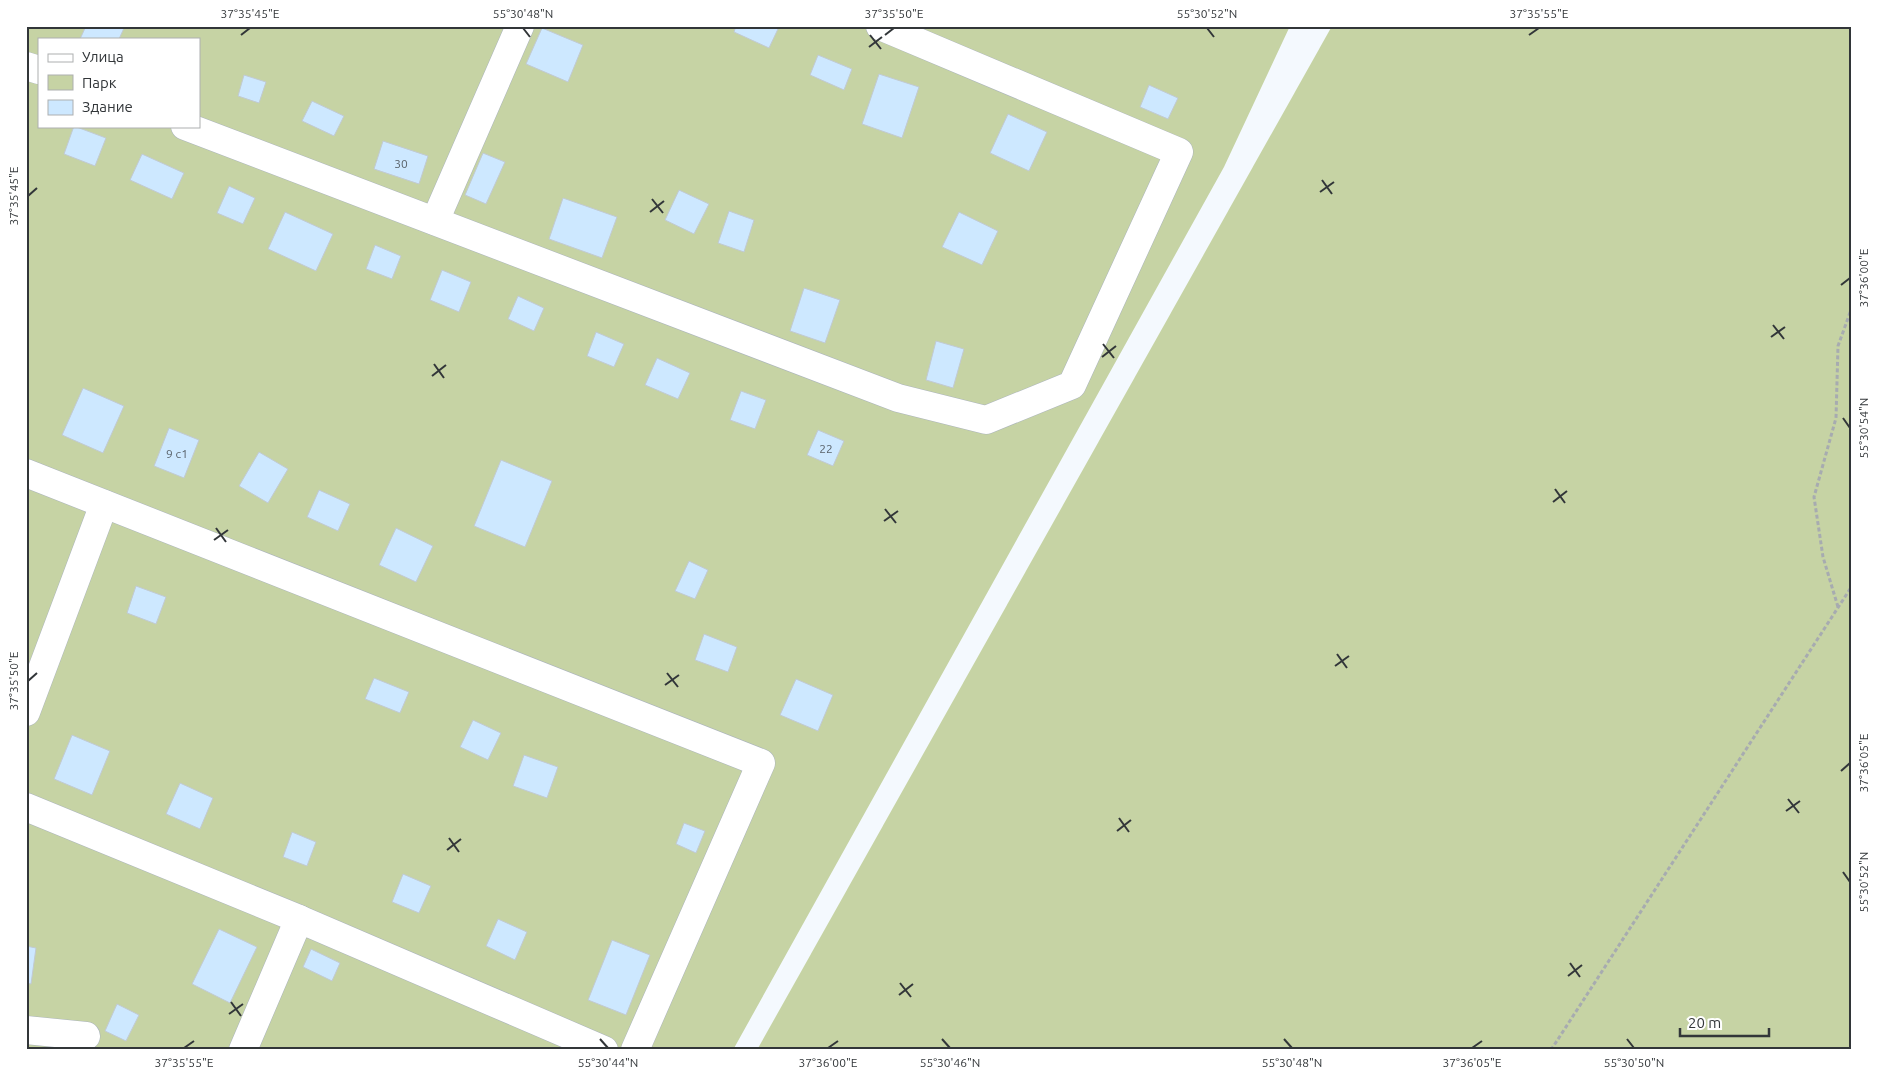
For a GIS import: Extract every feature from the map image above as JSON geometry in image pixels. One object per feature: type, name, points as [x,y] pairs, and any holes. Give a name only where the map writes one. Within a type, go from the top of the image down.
[{"type":"lane","points":[[435,221],[520,26]]},
{"type":"lane","points":[[190,128],[898,398],[986,420],[1072,385],[1179,152],[880,26]]},
{"type":"lane","points":[[26,66],[38,70]]},
{"type":"lane","points":[[26,473],[761,763],[634,1050]]},
{"type":"lane","points":[[26,712],[104,504]]},
{"type":"lane","points":[[26,808],[299,919],[604,1050]]},
{"type":"lane","points":[[243,1050],[299,919]]},
{"type":"lane","points":[[26,1030],[86,1036]]},
{"type":"path","points":[[1838,607],[1823,558],[1814,497],[1836,418],[1838,346],[1852,307]]},
{"type":"path","points":[[1551,1050],[1852,586]]},
{"type":"green space","points":[[26,26],[1290,26],[1224,167],[733,1050],[26,1050]]},
{"type":"green space","points":[[1332,26],[1852,26],[1852,1050],[757,1050]]},
{"type":"building","points":[[86,26],[125,26],[119,38],[80,38]]},
{"type":"building","points":[[736,26],[773,26],[778,29],[769,48],[734,32]]},
{"type":"building","points":[[542,28],[583,45],[568,82],[526,64]]},
{"type":"building","points":[[818,55],[852,69],[844,90],[810,75]]},
{"type":"building","points":[[879,74],[919,87],[902,138],[862,124]]},
{"type":"building","points":[[244,75],[266,82],[259,103],[238,96]]},
{"type":"building","points":[[1149,85],[1178,98],[1168,119],[1140,107]]},
{"type":"building","points":[[312,101],[344,116],[334,136],[302,121]]},
{"type":"building","points":[[1008,114],[1047,132],[1029,171],[990,153]]},
{"type":"building","points":[[73,128],[79,128],[106,138],[95,166],[64,154]]},
{"type":"building","points":[[383,141],[428,156],[419,184],[374,169]]},
{"type":"building","points":[[483,153],[505,162],[486,204],[465,195]]},
{"type":"building","points":[[142,154],[184,173],[172,199],[130,180]]},
{"type":"building","points":[[229,186],[255,198],[243,224],[217,213]]},
{"type":"building","points":[[679,190],[709,204],[694,234],[665,220]]},
{"type":"building","points":[[563,198],[617,217],[602,258],[549,239]]},
{"type":"building","points":[[729,211],[754,220],[744,252],[718,243]]},
{"type":"building","points":[[285,212],[333,234],[316,271],[268,249]]},
{"type":"building","points":[[959,212],[998,231],[982,265],[942,247]]},
{"type":"building","points":[[375,245],[401,256],[392,279],[366,269]]},
{"type":"building","points":[[442,270],[471,282],[459,312],[430,300]]},
{"type":"building","points":[[804,288],[840,300],[825,343],[790,331]]},
{"type":"building","points":[[518,296],[544,308],[534,331],[508,319]]},
{"type":"building","points":[[596,332],[624,344],[614,367],[587,356]]},
{"type":"building","points":[[936,341],[964,349],[953,388],[926,380]]},
{"type":"building","points":[[657,358],[690,373],[678,399],[645,385]]},
{"type":"building","points":[[83,388],[124,406],[103,453],[62,435]]},
{"type":"building","points":[[741,391],[766,400],[755,429],[730,420]]},
{"type":"building","points":[[169,428],[199,440],[184,478],[154,466]]},
{"type":"building","points":[[818,430],[844,441],[833,466],[807,455]]},
{"type":"building","points":[[259,452],[288,469],[268,503],[239,486]]},
{"type":"building","points":[[501,460],[552,481],[525,547],[474,526]]},
{"type":"building","points":[[319,490],[350,504],[338,531],[307,517]]},
{"type":"building","points":[[396,528],[433,546],[416,582],[379,565]]},
{"type":"building","points":[[689,561],[708,570],[695,599],[675,591]]},
{"type":"building","points":[[136,586],[166,597],[156,624],[127,613]]},
{"type":"building","points":[[704,634],[737,647],[728,672],[695,660]]},
{"type":"building","points":[[374,678],[409,692],[400,713],[365,699]]},
{"type":"building","points":[[796,679],[833,695],[818,731],[780,715]]},
{"type":"building","points":[[473,720],[501,733],[488,760],[460,747]]},
{"type":"building","points":[[72,735],[110,751],[92,795],[54,779]]},
{"type":"building","points":[[524,755],[558,767],[547,798],[513,786]]},
{"type":"building","points":[[180,783],[213,798],[200,829],[166,814]]},
{"type":"building","points":[[684,823],[705,831],[696,853],[676,844]]},
{"type":"building","points":[[292,832],[316,842],[307,866],[283,857]]},
{"type":"building","points":[[403,874],[431,886],[419,913],[392,902]]},
{"type":"building","points":[[498,919],[527,932],[515,960],[486,946]]},
{"type":"building","points":[[219,929],[257,947],[230,1003],[192,984]]},
{"type":"building","points":[[612,940],[650,955],[626,1015],[588,1000]]},
{"type":"building","points":[[26,946],[36,948],[31,984],[26,983]]},
{"type":"building","points":[[311,949],[340,963],[332,981],[303,967]]},
{"type":"building","points":[[117,1004],[139,1015],[126,1041],[105,1031]]}]
